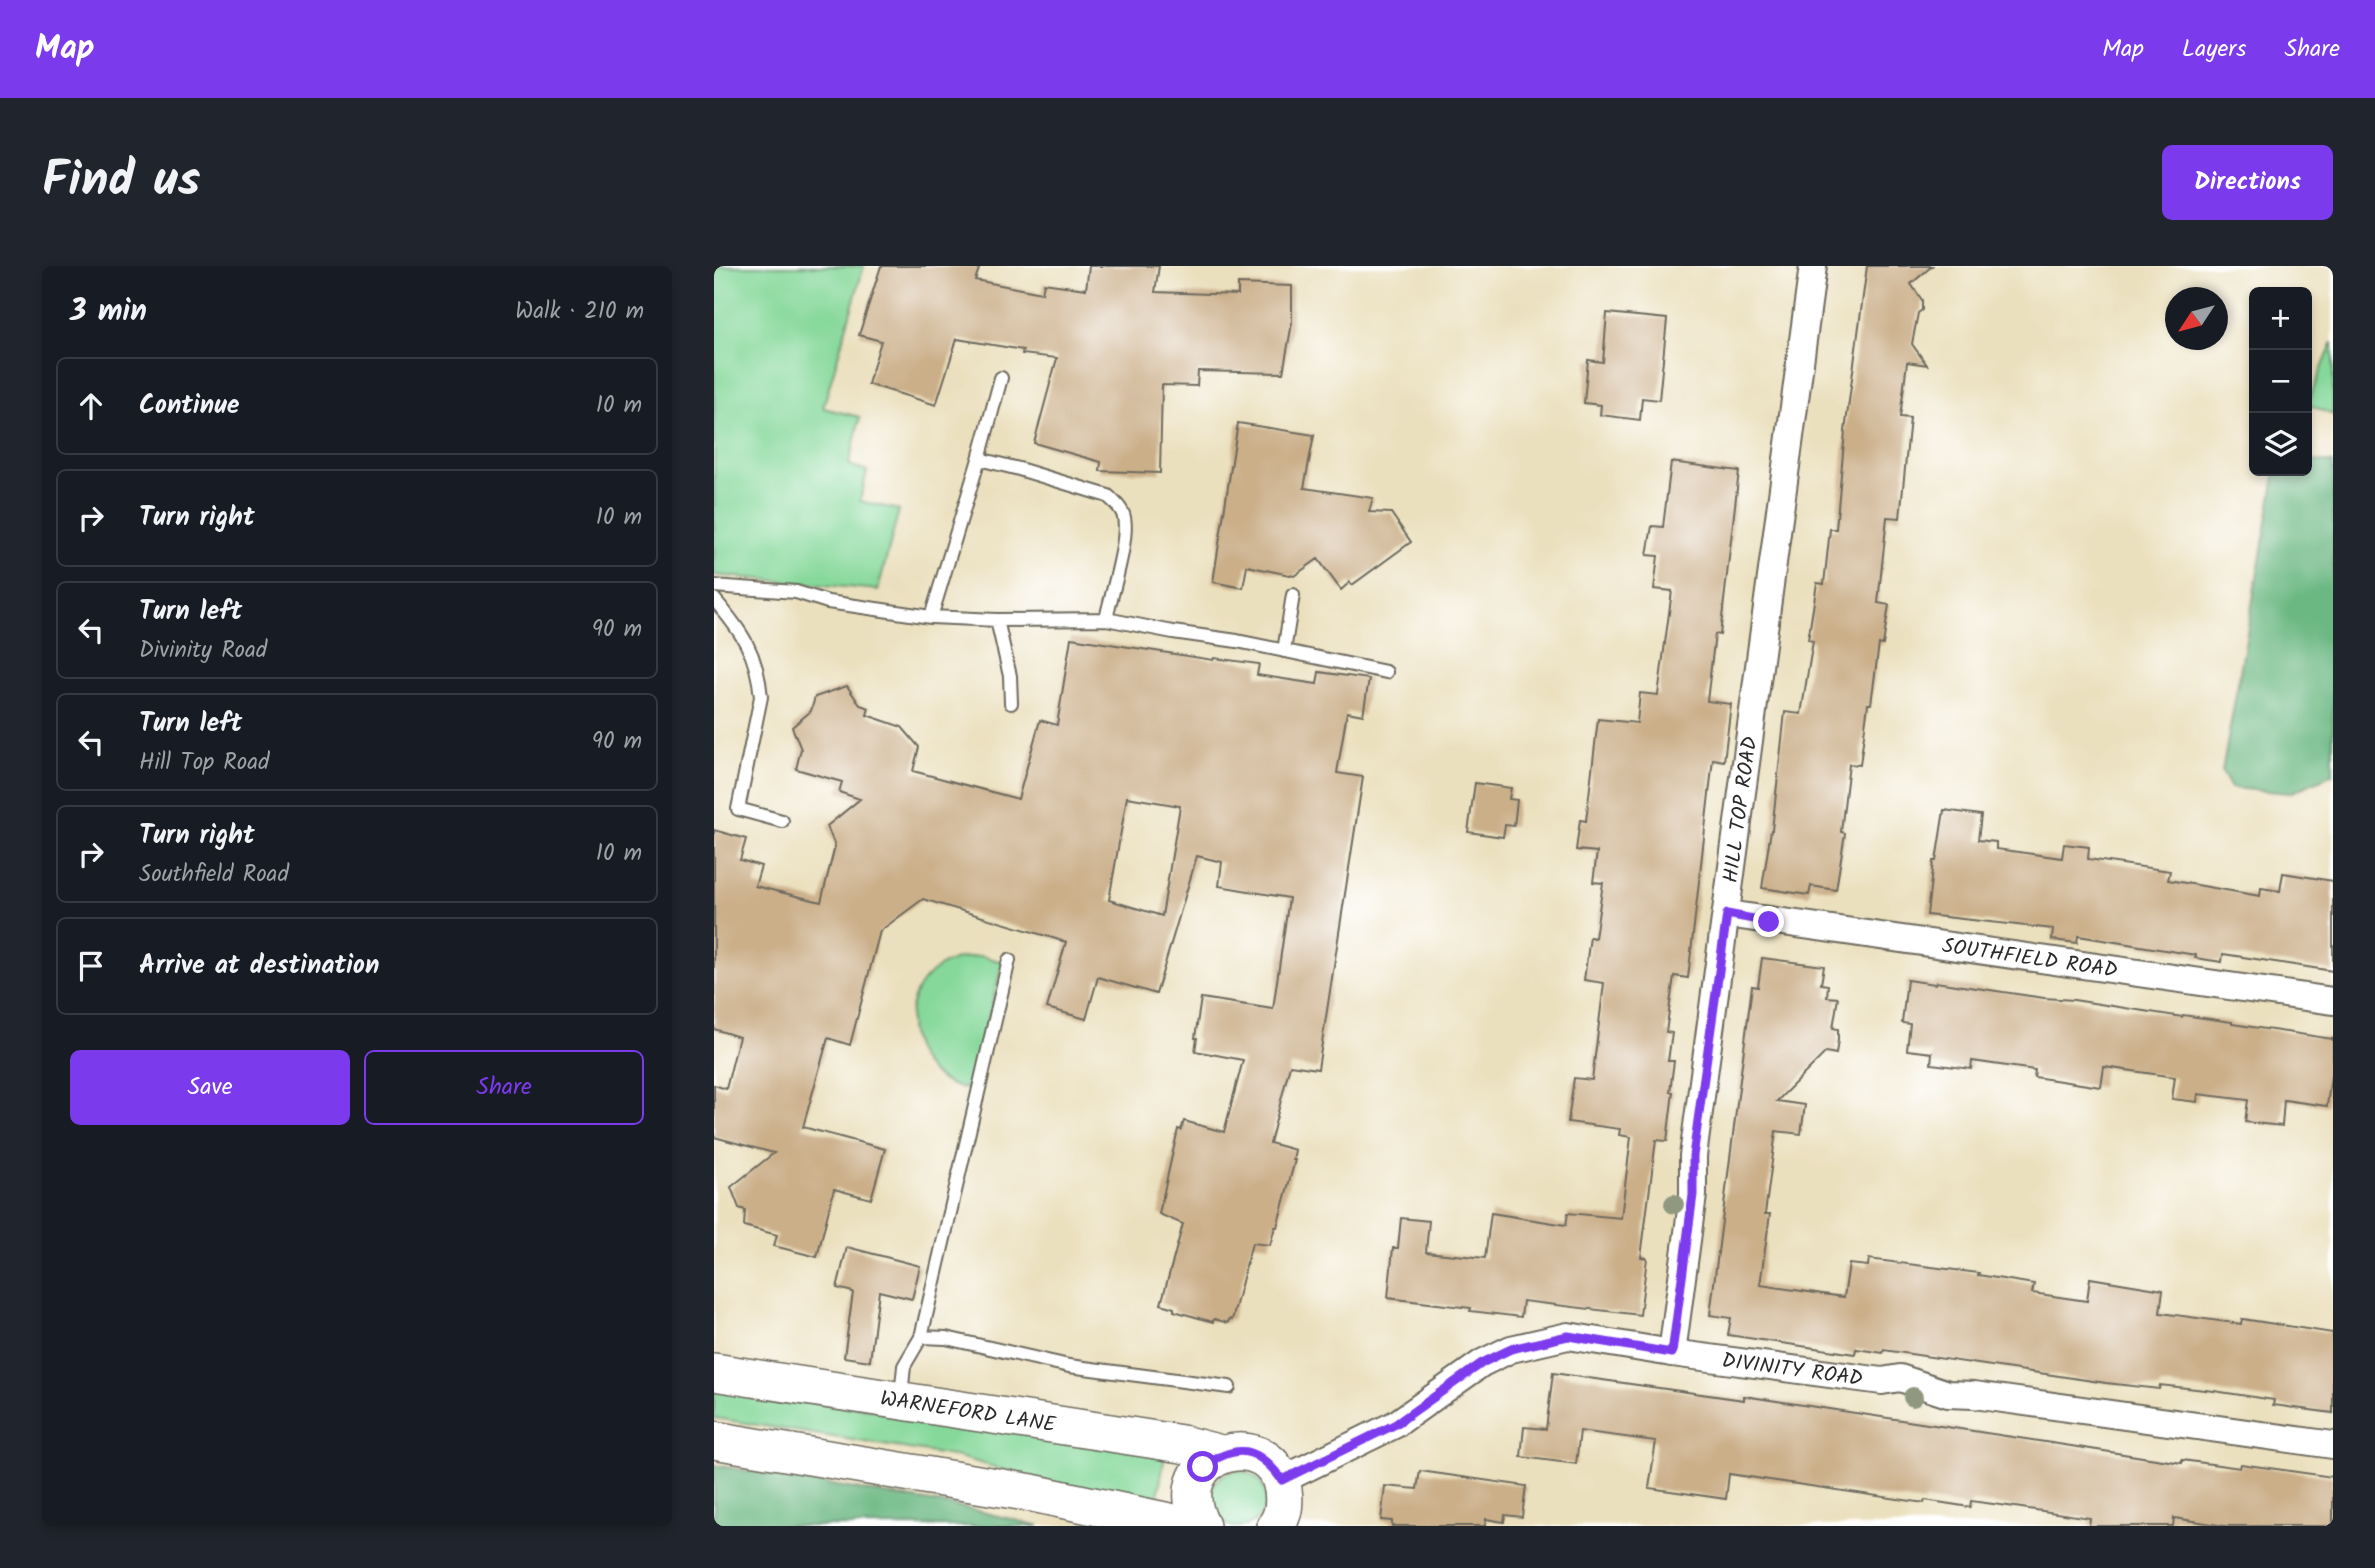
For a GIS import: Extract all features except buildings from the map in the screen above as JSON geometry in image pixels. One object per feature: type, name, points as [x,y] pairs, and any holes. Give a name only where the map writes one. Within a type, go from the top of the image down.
[{"type":"street","name":"HILL TOP ROAD","points":[[1672,1353],[1693,1195],[1693,1156],[1813,266]]},
{"type":"street","name":"SOUTHFIELD ROAD","points":[[1727,914],[2333,1001]]},
{"type":"street","name":"DIVINITY ROAD","points":[[1282,1480],[1396,1424],[1482,1363],[1511,1349],[1568,1336],[1882,1381],[1900,1378],[1948,1394],[1974,1395],[2333,1445]]},
{"type":"street","name":"WARNEFORD LANE","points":[[714,1372],[1182,1444],[1221,1454],[1239,1451],[1257,1455],[1269,1463],[1282,1480]]},
{"type":"street","points":[[714,1440],[1032,1493],[1189,1526]]},
{"type":"street","points":[[1201,1526],[1192,1509],[1193,1487],[1203,1467],[1221,1454]]},
{"type":"street","points":[[1276,1526],[1285,1505],[1282,1480]]},
{"type":"lane","points":[[931,617],[1001,378]]},
{"type":"lane","points":[[979,459],[1108,496],[1118,505],[1124,516],[1125,531],[1106,619]]},
{"type":"lane","points":[[714,586],[796,592],[828,602],[931,617],[997,621],[1106,619],[1386,672]]},
{"type":"lane","points":[[1284,651],[1293,595]]},
{"type":"lane","points":[[714,599],[747,643],[759,678],[761,697],[738,809],[782,821]]},
{"type":"lane","points":[[997,621],[1010,676],[1011,703]]},
{"type":"lane","points":[[901,1400],[904,1366],[921,1337],[1009,960]]},
{"type":"lane","points":[[921,1337],[946,1338],[1069,1366],[1229,1387]]},
{"type":"green space","points":[[714,266],[864,266],[823,408],[860,417],[849,465],[867,471],[860,501],[899,510],[878,590],[714,575]]},
{"type":"green space","points":[[2333,342],[2333,415],[2312,406],[2312,392]]},
{"type":"green space","points":[[2312,461],[2333,463],[2333,774],[2290,793],[2231,788],[2222,772],[2275,476],[2312,476]]},
{"type":"green space","points":[[981,956],[1003,962],[970,1089],[949,1084],[932,1072],[920,1057],[912,1038],[910,1019],[913,999],[923,982],[939,967],[954,960]]},
{"type":"green space","points":[[714,1385],[1165,1454],[1156,1508],[959,1457],[714,1418]]},
{"type":"green space","points":[[714,1465],[961,1507],[1040,1526],[714,1526]]},
{"type":"green space","points":[[1238,1471],[1249,1473],[1258,1479],[1264,1488],[1264,1510],[1258,1519],[1249,1525],[1238,1527],[1227,1525],[1218,1519],[1212,1510],[1210,1499],[1212,1488],[1218,1479],[1227,1473]]},
{"type":"route","points":[[1203,1467],[1221,1454],[1239,1451],[1257,1455],[1269,1463],[1282,1480],[1396,1424],[1459,1378],[1511,1349],[1568,1336],[1672,1353],[1693,1195],[1693,1156],[1727,914],[1769,922]]}]
